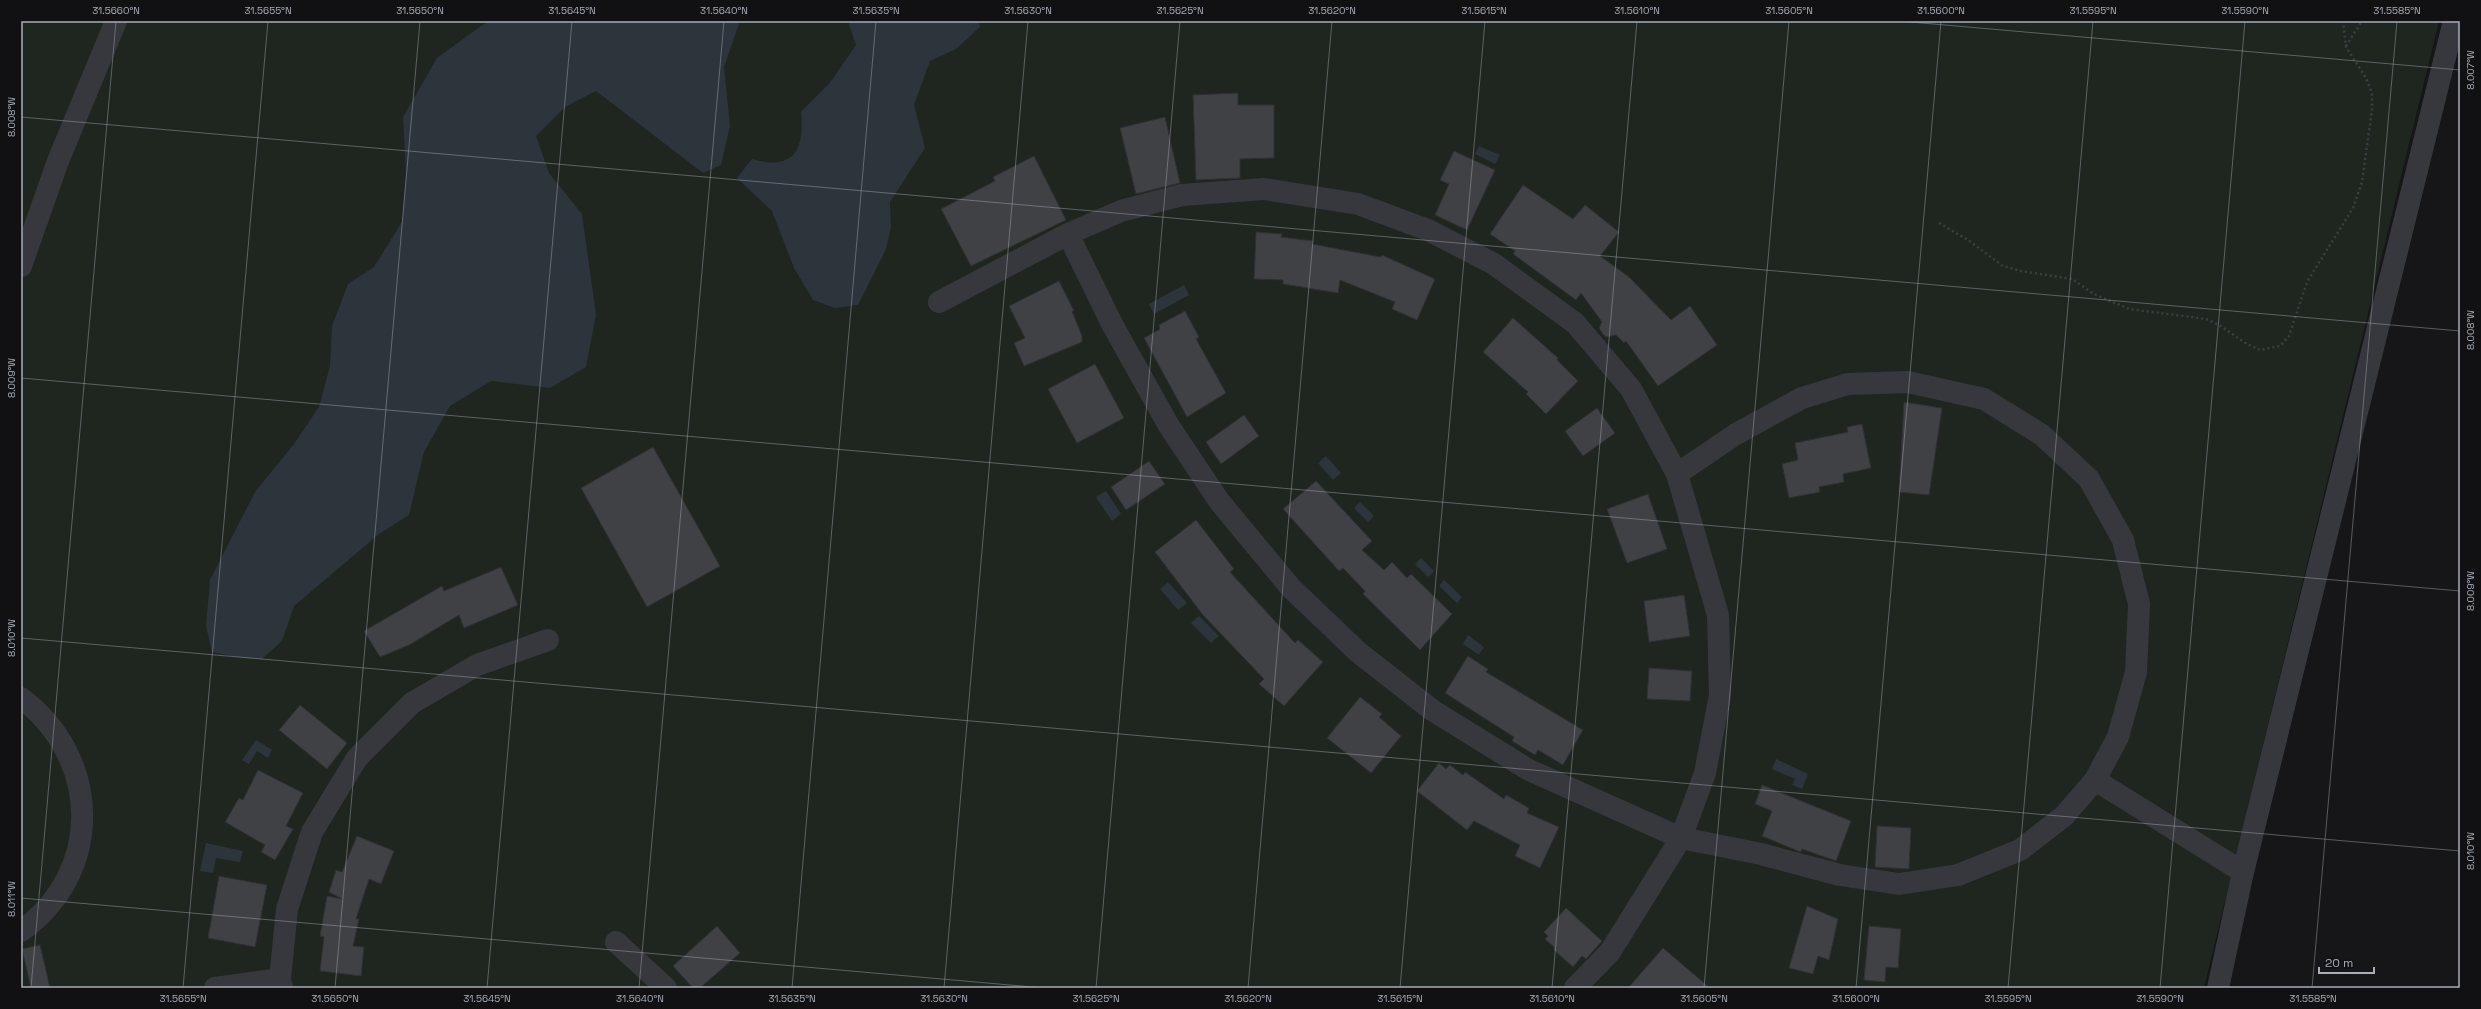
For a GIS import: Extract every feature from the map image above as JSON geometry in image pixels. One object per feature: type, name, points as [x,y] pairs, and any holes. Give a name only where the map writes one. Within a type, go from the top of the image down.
[{"type":"street","points":[[21,266],[58,161],[116,21]]},
{"type":"street","points":[[2218,988],[2243,872],[2454,21]]},
{"type":"street","points":[[940,302],[1068,234],[1121,211],[1182,194],[1264,189],[1358,204],[1428,230],[1494,264],[1575,323],[1631,389],[1677,474],[1718,615],[1720,695],[1705,773],[1681,838],[1610,952],[1575,988]]},
{"type":"street","points":[[1068,234],[1112,324],[1170,426],[1219,501],[1291,588],[1358,652],[1432,710],[1529,770],[1681,838],[1761,854],[1840,875],[1899,884],[1958,875],[2020,850],[2064,816],[2095,780],[2118,737],[2136,672],[2139,604],[2123,540],[2089,478],[2042,435],[1984,399],[1908,382],[1848,384],[1802,398],[1736,434],[1677,474]]},
{"type":"street","points":[[215,988],[281,984],[287,909],[312,832],[357,758],[412,703],[477,665],[548,640]]},
{"type":"street","points":[[21,698],[48,721],[69,754],[81,791],[82,811],[82,830],[72,868],[51,902],[23,925]]},
{"type":"street","points":[[2095,780],[2243,872]]},
{"type":"street","points":[[616,942],[666,988]]},
{"type":"path","points":[[1939,223],[1968,240],[2003,266],[2021,271],[2072,279],[2094,294],[2129,309],[2206,319],[2232,332],[2253,348],[2260,350],[2274,349],[2289,336],[2307,282],[2353,208],[2362,182],[2372,110],[2372,93],[2368,82],[2346,47],[2343,21]]},
{"type":"path","points":[[2346,47],[2362,21]]},
{"type":"shaded area","points":[[21,21],[2439,21],[2204,988],[21,988]]},
{"type":"shaded area","points":[[488,21],[740,21],[724,67],[730,126],[721,165],[703,173],[596,91],[565,107],[536,136],[549,173],[582,214],[596,315],[586,367],[550,388],[491,381],[450,406],[424,452],[409,515],[379,534],[294,606],[282,641],[262,659],[242,658],[212,652],[206,626],[210,580],[255,492],[294,444],[319,407],[330,366],[332,326],[348,284],[374,267],[402,222],[406,173],[403,117],[437,58]]},
{"type":"shaded area","points":[[848,21],[979,21],[980,27],[956,49],[930,61],[914,105],[925,148],[890,202],[891,227],[886,249],[858,305],[835,308],[813,300],[794,268],[772,211],[737,178],[752,159],[766,162],[778,162],[787,160],[793,155],[798,147],[801,137],[801,112],[829,84],[856,45]]},
{"type":"shaded area","points":[[1479,146],[1500,155],[1495,164],[1475,154]]},
{"type":"shaded area","points":[[1184,285],[1189,295],[1154,314],[1149,304]]},
{"type":"shaded area","points":[[1326,456],[1341,473],[1333,480],[1318,463]]},
{"type":"shaded area","points":[[1106,491],[1121,514],[1112,521],[1096,497]]},
{"type":"shaded area","points":[[1360,502],[1374,516],[1368,522],[1354,508]]},
{"type":"shaded area","points":[[1421,558],[1434,571],[1428,577],[1415,564]]},
{"type":"shaded area","points":[[1444,580],[1462,597],[1457,603],[1439,586]]},
{"type":"shaded area","points":[[1168,582],[1187,603],[1178,610],[1160,589]]},
{"type":"shaded area","points":[[1199,616],[1219,636],[1211,643],[1191,623]]},
{"type":"shaded area","points":[[1468,635],[1484,647],[1479,655],[1463,644]]},
{"type":"shaded area","points":[[256,740],[272,750],[268,758],[257,751],[249,764],[242,760]]},
{"type":"shaded area","points":[[1776,759],[1808,774],[1802,789],[1792,785],[1795,779],[1772,769]]},
{"type":"shaded area","points":[[206,843],[243,851],[240,862],[216,858],[213,873],[200,871]]},
{"type":"building","points":[[1238,93],[1238,105],[1274,105],[1274,158],[1240,159],[1240,178],[1196,180],[1193,95]]},
{"type":"building","points":[[1165,117],[1180,183],[1136,194],[1120,128]]},
{"type":"building","points":[[1454,151],[1495,170],[1467,230],[1435,215],[1449,184],[1440,180]]},
{"type":"building","points":[[1034,156],[1066,220],[971,266],[941,209],[995,181],[993,177]]},
{"type":"building","points":[[1523,185],[1573,219],[1585,205],[1619,232],[1600,256],[1629,277],[1671,320],[1690,306],[1717,345],[1658,386],[1626,341],[1624,343],[1616,335],[1606,337],[1603,334],[1599,328],[1602,322],[1581,293],[1576,300],[1513,254],[1515,251],[1490,234]]},
{"type":"building","points":[[1256,232],[1282,234],[1281,237],[1313,241],[1312,244],[1381,257],[1382,255],[1435,279],[1417,320],[1392,309],[1395,302],[1340,280],[1338,293],[1283,284],[1283,280],[1254,279]]},
{"type":"building","points":[[1059,281],[1074,311],[1072,311],[1082,336],[1082,342],[1024,366],[1014,343],[1025,338],[1009,306]]},
{"type":"building","points":[[1185,311],[1199,337],[1196,339],[1226,393],[1187,417],[1144,338],[1160,329],[1159,325]]},
{"type":"building","points":[[1513,318],[1558,358],[1557,360],[1578,381],[1546,414],[1526,394],[1528,392],[1483,352]]},
{"type":"building","points":[[1095,364],[1124,418],[1077,443],[1048,389]]},
{"type":"building","points":[[1904,402],[1942,408],[1929,495],[1899,492]]},
{"type":"building","points":[[1597,408],[1615,433],[1583,456],[1565,431]]},
{"type":"building","points":[[1244,415],[1259,436],[1221,464],[1206,442]]},
{"type":"building","points":[[1862,424],[1871,468],[1843,474],[1844,482],[1819,487],[1820,492],[1789,498],[1782,464],[1798,460],[1795,443],[1848,432],[1847,427]]},
{"type":"building","points":[[653,447],[720,566],[647,607],[581,488]]},
{"type":"building","points":[[1149,461],[1165,484],[1126,510],[1111,487]]},
{"type":"building","points":[[1316,481],[1372,541],[1362,550],[1384,570],[1392,562],[1407,578],[1411,574],[1452,614],[1420,650],[1363,594],[1365,591],[1343,568],[1339,571],[1283,509]]},
{"type":"building","points":[[1648,494],[1667,549],[1627,563],[1607,509]]},
{"type":"building","points":[[1196,520],[1234,569],[1230,572],[1295,643],[1298,640],[1323,662],[1284,706],[1259,684],[1264,679],[1203,615],[1155,552]]},
{"type":"building","points":[[501,567],[518,605],[464,628],[459,615],[409,645],[380,657],[364,631],[442,586],[444,591]]},
{"type":"building","points":[[1684,595],[1690,636],[1649,642],[1644,601]]},
{"type":"building","points":[[1468,656],[1488,669],[1486,672],[1583,730],[1563,765],[1538,750],[1535,755],[1512,741],[1514,737],[1445,693]]},
{"type":"building","points":[[1649,668],[1692,671],[1690,701],[1647,699]]},
{"type":"building","points":[[1360,697],[1382,714],[1379,717],[1401,736],[1371,773],[1327,738]]},
{"type":"building","points":[[300,705],[347,743],[327,769],[279,730]]},
{"type":"building","points":[[1439,763],[1446,769],[1450,765],[1463,775],[1465,772],[1504,799],[1506,795],[1529,808],[1527,813],[1559,827],[1540,868],[1515,856],[1520,845],[1474,821],[1467,830],[1417,791]]},
{"type":"building","points":[[258,770],[303,793],[286,826],[293,829],[275,860],[261,852],[265,845],[225,822],[239,798],[243,800]]},
{"type":"building","points":[[1762,785],[1851,821],[1836,861],[1802,849],[1801,852],[1798,851],[1762,836],[1772,811],[1755,804]]},
{"type":"building","points":[[1877,826],[1911,828],[1909,869],[1875,867]]},
{"type":"building","points":[[357,836],[394,851],[381,884],[369,879],[356,919],[359,919],[353,946],[364,947],[361,976],[320,971],[324,937],[320,936],[327,896],[342,899],[329,892],[336,870],[342,872]]},
{"type":"building","points":[[219,876],[267,885],[255,947],[208,938]]},
{"type":"building","points":[[1807,906],[1838,919],[1829,960],[1818,956],[1813,974],[1789,968]]},
{"type":"building","points":[[1566,908],[1602,941],[1586,959],[1582,956],[1573,967],[1554,950],[1554,947],[1545,939],[1548,936],[1544,932]]},
{"type":"building","points":[[717,926],[740,953],[700,988],[693,988],[673,966]]},
{"type":"building","points":[[1869,926],[1901,929],[1898,968],[1886,967],[1885,982],[1864,980]]},
{"type":"building","points":[[40,945],[50,988],[31,988],[22,949]]},
{"type":"building","points":[[1663,948],[1710,988],[1628,988]]}]
